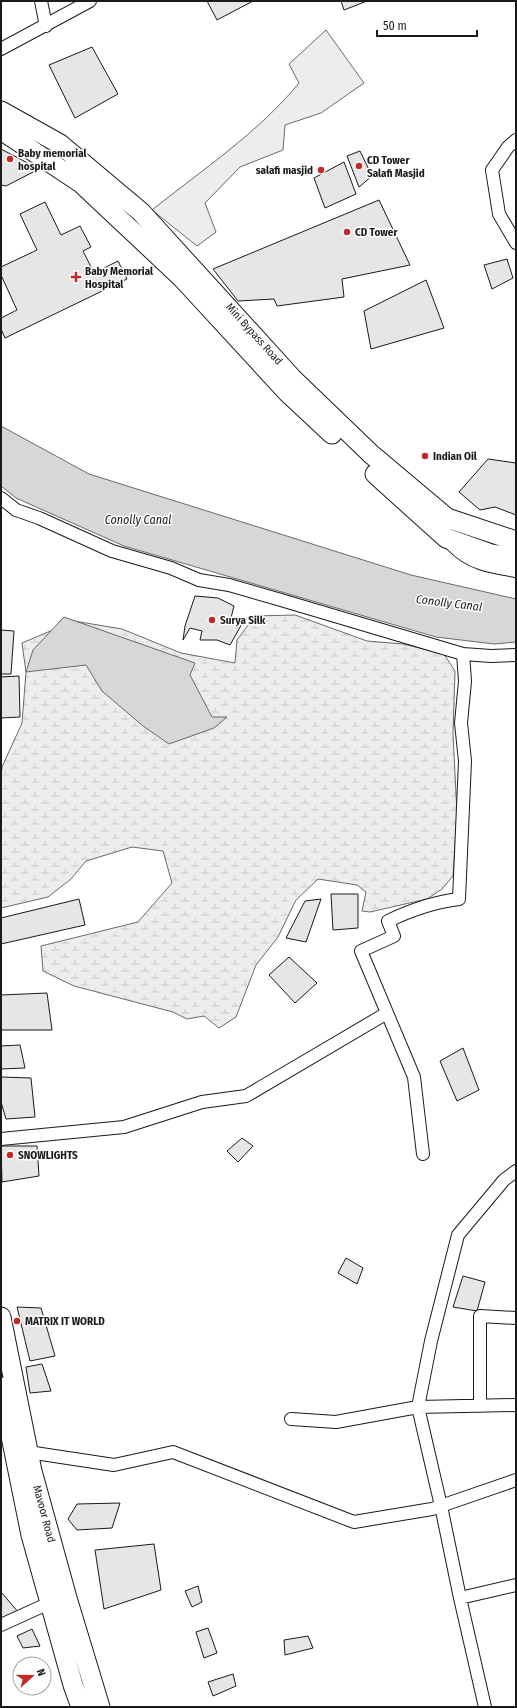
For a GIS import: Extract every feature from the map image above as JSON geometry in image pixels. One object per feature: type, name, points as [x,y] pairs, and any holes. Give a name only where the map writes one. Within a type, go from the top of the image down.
[{"type":"main road","name":"Mini Bypass Road","points":[[1,111],[60,144],[138,209],[229,307],[292,378],[371,454],[446,538],[492,554],[516,558]]},
{"type":"main road","name":"Mini Bypass Road","points":[[1,130],[81,183],[182,278],[287,392],[400,487],[447,518],[516,541]]},
{"type":"main road","points":[[126,226],[138,209]]},
{"type":"main road","name":"Mavoor Road","points":[[1,1317],[59,1600],[73,1685],[81,1707]]},
{"type":"main road","name":"Mavoor Road","points":[[1,1387],[31,1535],[59,1600],[100,1707]]},
{"type":"street","points":[[40,1],[46,26]]},
{"type":"street","points":[[1,49],[90,1]]},
{"type":"street","points":[[516,140],[508,147],[492,170],[499,214],[516,243]]},
{"type":"street","points":[[1,498],[16,510],[39,518],[112,551],[171,568],[199,580],[229,585],[463,654],[491,656],[516,655]]},
{"type":"street","points":[[446,538],[458,551],[485,566],[516,571]]},
{"type":"street","points":[[423,1154],[414,1077],[361,951],[394,936],[388,921],[408,911],[439,901],[460,899],[465,761],[461,723],[465,681],[463,654]]},
{"type":"street","points":[[1,1139],[124,1127],[202,1102],[246,1096],[387,1013]]},
{"type":"street","points":[[485,1707],[418,1407],[431,1341],[458,1235],[504,1180],[516,1171]]},
{"type":"street","points":[[480,1406],[480,1316],[516,1318]]},
{"type":"street","points":[[291,1419],[336,1422],[418,1407],[516,1405]]},
{"type":"street","points":[[28,1452],[114,1465],[173,1452],[354,1522],[441,1506],[516,1480]]},
{"type":"street","points":[[460,1598],[516,1585]]},
{"type":"street","points":[[1,1625],[59,1600]]},
{"type":"green space","points":[[295,615],[367,641],[403,644],[444,654],[455,671],[453,734],[457,814],[453,876],[442,889],[427,899],[370,912],[362,911],[366,892],[357,885],[318,879],[296,900],[278,937],[256,965],[236,1017],[219,1028],[204,1016],[187,1019],[173,1012],[74,986],[43,971],[41,946],[138,922],[172,883],[163,851],[132,847],[86,861],[71,879],[48,897],[1,908],[1,778],[2,767],[22,723],[26,672],[22,643],[74,621],[122,629],[181,653],[235,663],[237,640],[255,616]]},
{"type":"shaded area","points":[[326,30],[364,83],[321,113],[285,125],[283,150],[240,167],[205,203],[216,232],[197,246],[152,210],[248,135],[283,101],[299,83],[289,64]]},
{"type":"water","name":"Conolly Canal","points":[[1,426],[89,474],[411,575],[516,599],[516,642],[494,644],[436,637],[124,546],[16,498],[1,486]]},
{"type":"water","points":[[64,617],[195,663],[190,675],[212,717],[227,717],[214,728],[169,744],[143,726],[102,691],[86,665],[26,672],[33,650]]},
{"type":"building","points":[[207,1],[253,1],[217,20]]},
{"type":"building","points":[[341,1],[367,1],[344,10]]},
{"type":"building","points":[[92,47],[118,94],[75,118],[49,65]]},
{"type":"building","name":"Baby memorial hospital","points":[[1,149],[39,169],[6,186],[1,185]]},
{"type":"building","name":"CD Tower Salafi Masjid","points":[[360,151],[372,176],[359,187],[347,156]]},
{"type":"building","points":[[344,162],[356,194],[325,208],[314,178]]},
{"type":"building","name":"CD Tower","points":[[379,200],[410,265],[342,279],[344,297],[277,306],[274,299],[238,301],[213,269]]},
{"type":"building","points":[[45,202],[61,235],[80,226],[91,247],[83,251],[94,273],[118,261],[127,279],[5,338],[1,329],[1,318],[17,310],[1,275],[1,267],[37,250],[20,214]]},
{"type":"building","points":[[507,259],[513,278],[492,289],[484,265]]},
{"type":"building","points":[[426,280],[444,328],[371,349],[364,311]]},
{"type":"building","points":[[488,459],[516,463],[516,515],[495,507],[480,510],[459,492]]},
{"type":"building","name":"Surya Silk","points":[[195,596],[218,598],[234,606],[231,618],[243,622],[230,645],[217,640],[200,640],[202,631],[190,628],[183,640],[185,626]]},
{"type":"building","points":[[1,630],[14,631],[11,674],[1,674]]},
{"type":"building","points":[[19,676],[20,717],[1,718],[1,677]]},
{"type":"building","points":[[331,894],[358,894],[358,928],[333,930]]},
{"type":"building","points":[[79,899],[85,925],[1,944],[1,918]]},
{"type":"building","points":[[321,899],[306,942],[286,938],[305,901]]},
{"type":"building","points":[[289,957],[317,983],[295,1003],[269,975]]},
{"type":"building","points":[[47,993],[52,1030],[1,1030],[1,995]]},
{"type":"building","points":[[20,1045],[25,1068],[1,1069],[1,1046]]},
{"type":"building","points":[[463,1048],[479,1090],[457,1101],[440,1061]]},
{"type":"building","points":[[1,1077],[31,1078],[35,1117],[6,1119],[1,1102]]},
{"type":"building","points":[[242,1138],[253,1146],[238,1162],[227,1151]]},
{"type":"building","points":[[1,1146],[37,1146],[39,1176],[2,1182]]},
{"type":"building","points":[[346,1258],[363,1268],[357,1284],[338,1273]]},
{"type":"building","points":[[463,1276],[485,1282],[477,1311],[453,1307]]},
{"type":"building","points":[[17,1307],[41,1308],[55,1356],[30,1361]]},
{"type":"building","points":[[42,1364],[51,1391],[30,1393],[26,1367]]},
{"type":"building","points":[[120,1503],[112,1528],[77,1530],[68,1519],[77,1504]]},
{"type":"building","points":[[154,1544],[161,1590],[104,1609],[95,1550]]},
{"type":"building","points":[[198,1586],[202,1602],[192,1607],[185,1591]]},
{"type":"building","points":[[1,1592],[19,1613],[1,1621]]},
{"type":"building","points":[[208,1628],[217,1653],[204,1658],[196,1632]]},
{"type":"building","points":[[32,1629],[40,1646],[23,1648],[17,1636]]},
{"type":"building","points":[[308,1636],[313,1648],[285,1655],[284,1640]]},
{"type":"building","points":[[233,1674],[236,1686],[213,1696],[208,1682]]},
{"type":"place","name":"Baby memorial hospital","points":[[10,159]]},
{"type":"place","name":"CD Tower Salafi Masjid","points":[[359,166]]},
{"type":"place","name":"salafi masjid","points":[[321,170]]},
{"type":"place","name":"CD Tower","points":[[347,232]]},
{"type":"place","name":"Baby Memorial Hospital","points":[[76,277]]},
{"type":"place","name":"Indian Oil","points":[[425,456]]},
{"type":"place","name":"Surya Silk","points":[[212,620]]},
{"type":"place","name":"SNOWLIGHTS","points":[[10,1155]]},
{"type":"place","name":"MATRIX IT WORLD","points":[[17,1321]]}]
